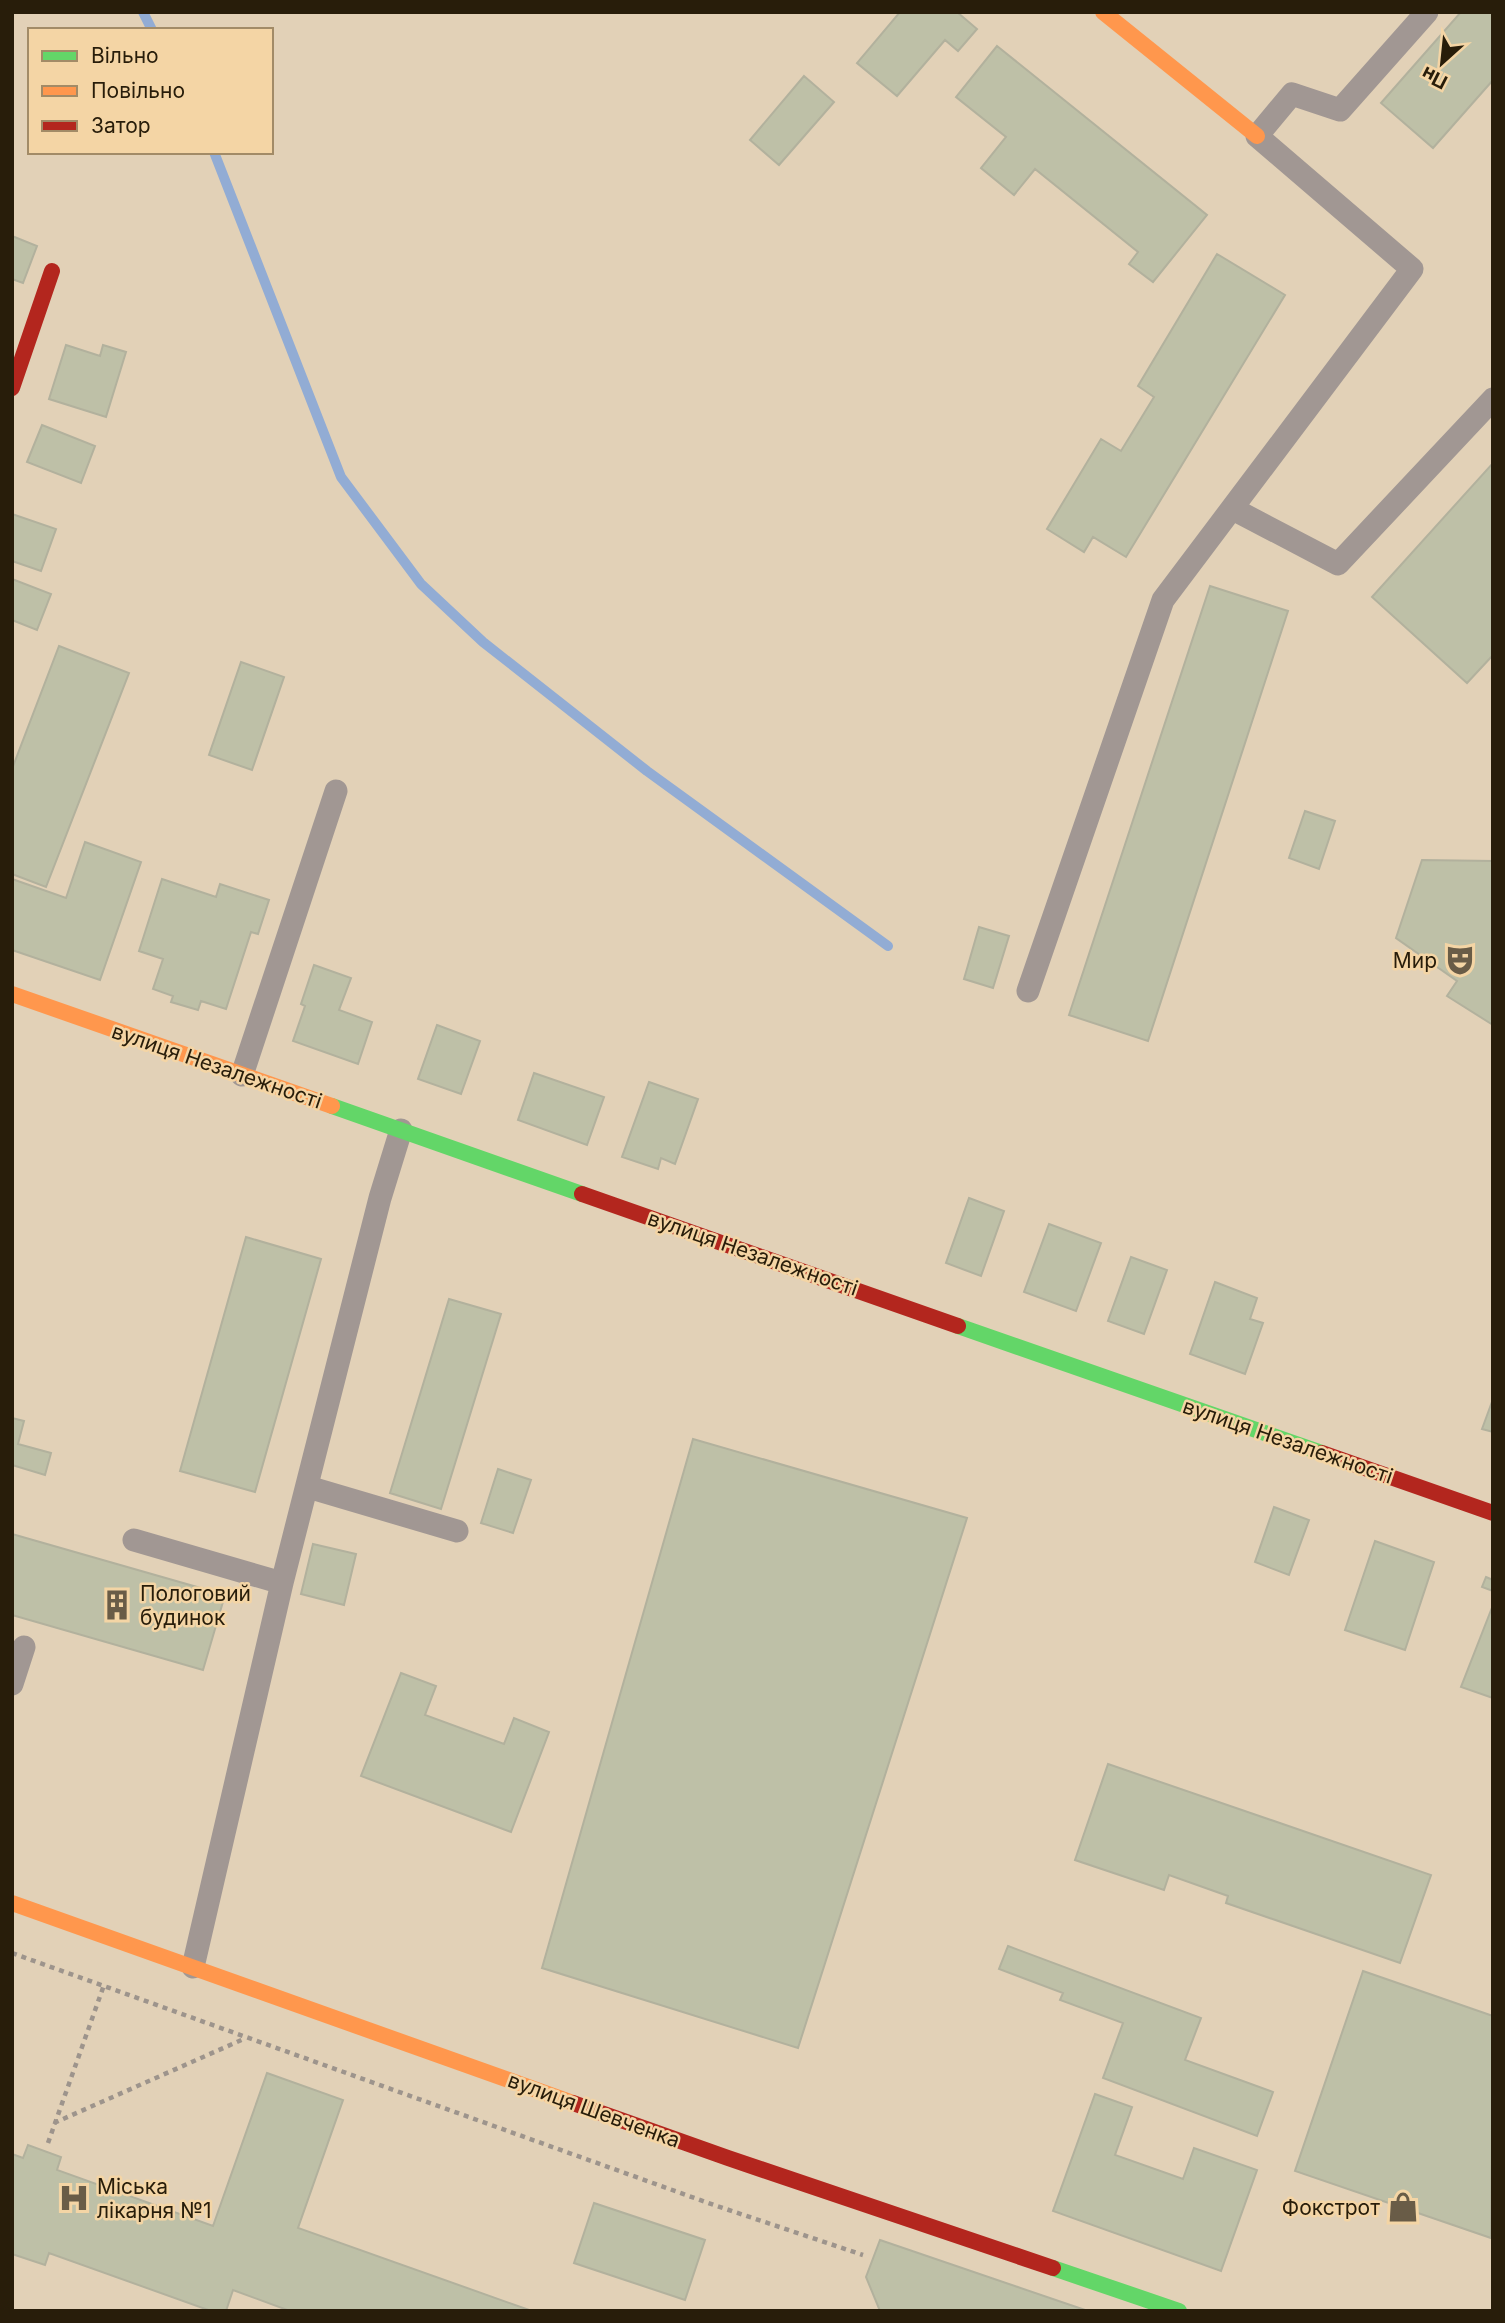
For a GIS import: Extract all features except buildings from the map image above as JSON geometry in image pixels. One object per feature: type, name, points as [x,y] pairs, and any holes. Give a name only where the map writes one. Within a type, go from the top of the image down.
[{"type":"street","points":[[1102,12],[1257,136]]},
{"type":"street","points":[[12,388],[52,271]]},
{"type":"street","name":"вулиця Незалежності","points":[[12,994],[1493,1513]]},
{"type":"street","name":"вулиця Шевченка","points":[[12,1903],[728,2158],[1178,2311]]},
{"type":"lane","points":[[1028,991],[1163,600],[1412,269],[1257,136],[1292,94],[1340,110],[1427,12]]},
{"type":"lane","points":[[1233,509],[1338,564],[1493,399]]},
{"type":"lane","points":[[242,1074],[336,791]]},
{"type":"lane","points":[[193,1967],[282,1583],[380,1198],[401,1130]]},
{"type":"lane","points":[[308,1486],[457,1531]]},
{"type":"lane","points":[[134,1540],[282,1583]]},
{"type":"lane","points":[[12,1684],[24,1647]]},
{"type":"path","points":[[12,1953],[714,2205],[863,2255]]},
{"type":"path","points":[[48,2143],[104,1985]]},
{"type":"path","points":[[54,2123],[247,2038]]},
{"type":"waterway","points":[[143,12],[151,28]]},
{"type":"waterway","points":[[215,154],[341,477],[421,584],[483,642],[647,771],[888,946]]},
{"type":"traffic: fast","points":[[332,1106],[582,1194]]},
{"type":"traffic: fast","points":[[958,1326],[1322,1453]]},
{"type":"traffic: fast","points":[[1053,2268],[1179,2311]]},
{"type":"traffic: slow","points":[[1103,12],[1257,136]]},
{"type":"traffic: slow","points":[[12,994],[332,1106]]},
{"type":"traffic: slow","points":[[12,1903],[573,2103]]},
{"type":"traffic: jam","points":[[12,388],[52,271]]},
{"type":"traffic: jam","points":[[582,1194],[958,1326]]},
{"type":"traffic: jam","points":[[1322,1453],[1493,1513]]},
{"type":"traffic: jam","points":[[573,2103],[1053,2268]]},
{"type":"place","name":"Мир","points":[[1460,960]]},
{"type":"place","name":"Пологовий будинок","points":[[117,1605]]},
{"type":"place","name":"Міська лікарня №1","points":[[74,2198]]},
{"type":"place","name":"Фокстрот","points":[[1403,2207]]}]
